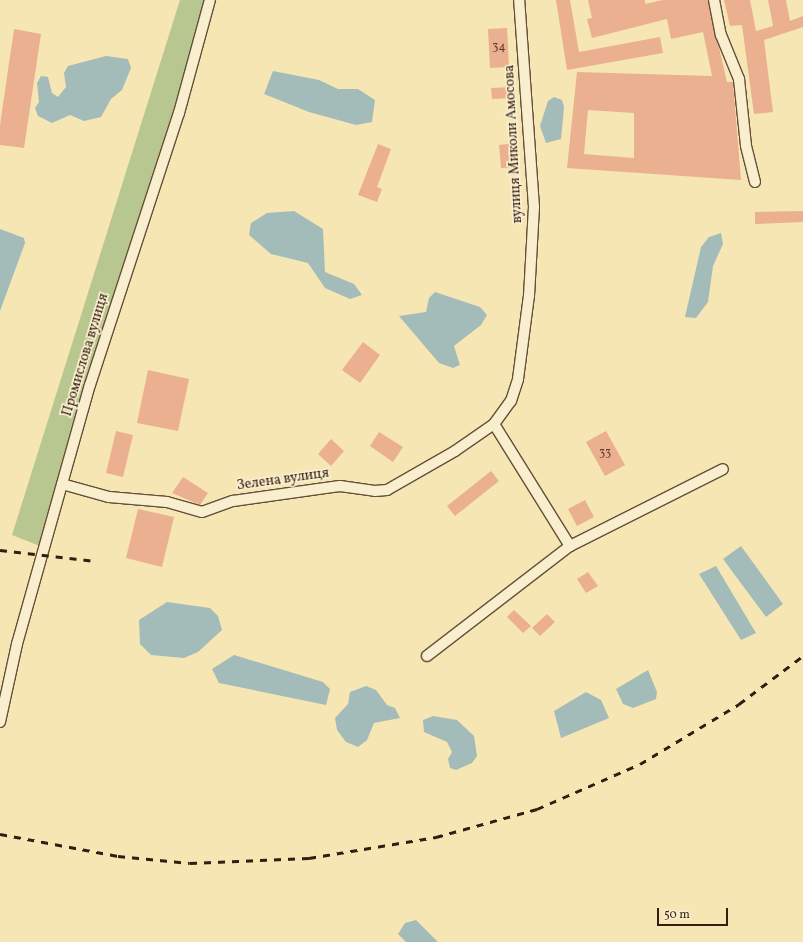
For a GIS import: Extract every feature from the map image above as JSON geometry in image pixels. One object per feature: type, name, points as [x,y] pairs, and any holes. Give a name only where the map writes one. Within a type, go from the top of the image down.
[{"type":"street","name":"Промислова вулиця","points":[[0,722],[17,644],[90,385],[178,113],[210,0]]},
{"type":"street","name":"вулиця Миколи Амосова","points":[[494,424],[511,401],[518,379],[529,296],[534,207],[519,0]]},
{"type":"street","points":[[714,0],[721,35],[739,79],[746,146],[755,182]]},
{"type":"street","name":"Зелена вулиця","points":[[62,484],[109,497],[167,502],[202,512],[233,501],[340,486],[375,491],[387,490],[455,451],[494,424]]},
{"type":"street","points":[[494,424],[570,546]]},
{"type":"street","points":[[427,656],[570,546],[723,469]]},
{"type":"green space","points":[[180,0],[208,0],[88,380],[40,546],[12,535]]},
{"type":"water","points":[[106,56],[128,59],[131,68],[122,90],[111,99],[101,117],[84,121],[70,115],[52,123],[38,116],[35,108],[39,102],[37,83],[41,76],[48,77],[52,93],[58,97],[66,87],[64,73],[68,66]]},
{"type":"water","points":[[273,71],[319,80],[338,89],[358,89],[375,100],[372,122],[356,125],[309,112],[264,94]]},
{"type":"water","points":[[554,97],[562,100],[564,107],[561,139],[546,143],[540,126],[548,101]]},
{"type":"water","points":[[294,211],[323,229],[325,272],[354,284],[362,295],[350,299],[325,288],[308,263],[271,254],[249,235],[251,223],[267,213]]},
{"type":"water","points":[[0,229],[24,238],[25,243],[0,311]]},
{"type":"water","points":[[721,233],[723,244],[713,266],[708,302],[696,318],[685,317],[701,247],[709,237]]},
{"type":"water","points":[[435,292],[480,307],[487,315],[481,325],[454,346],[460,365],[453,368],[439,363],[399,316],[426,312],[429,298]]},
{"type":"water","points":[[741,546],[783,604],[766,617],[723,559]]},
{"type":"water","points":[[716,566],[756,633],[741,640],[699,574]]},
{"type":"water","points":[[167,602],[210,608],[218,616],[222,630],[198,652],[184,658],[151,655],[140,644],[139,620]]},
{"type":"water","points":[[234,655],[323,682],[330,689],[326,705],[219,683],[212,669]]},
{"type":"water","points":[[648,670],[657,692],[656,699],[633,708],[623,704],[616,689]]},
{"type":"water","points":[[366,686],[376,690],[387,705],[395,708],[400,718],[374,723],[367,740],[358,747],[346,742],[337,730],[335,718],[348,704],[350,692]]},
{"type":"water","points":[[586,692],[601,700],[609,718],[561,738],[554,711]]},
{"type":"water","points":[[433,716],[457,720],[474,736],[477,756],[472,763],[456,770],[450,768],[448,759],[452,752],[447,742],[424,732],[423,720]]},
{"type":"water","points":[[416,920],[438,942],[406,942],[398,934],[405,923]]},
{"type":"building","points":[[556,0],[570,0],[579,52],[660,37],[663,53],[567,70]]},
{"type":"building","points":[[588,0],[645,0],[645,4],[663,0],[708,0],[727,82],[733,82],[741,180],[567,168],[577,72],[712,76],[703,32],[671,39],[667,19],[592,38],[587,19],[592,18]],"holes":[[[588,110],[634,113],[634,158],[584,154]]]},
{"type":"building","points":[[724,0],[750,0],[756,31],[773,26],[768,0],[786,0],[790,21],[803,16],[803,27],[764,40],[773,112],[754,114],[742,25],[730,26]]},
{"type":"building","points":[[507,28],[509,67],[490,68],[488,29]]},
{"type":"building","points":[[14,29],[41,34],[24,148],[0,145],[0,125]]},
{"type":"building","points":[[511,87],[511,98],[492,99],[491,88]]},
{"type":"building","points":[[515,143],[517,167],[501,168],[499,145]]},
{"type":"building","points":[[378,144],[391,149],[377,187],[382,189],[377,202],[358,195]]},
{"type":"building","points":[[803,211],[803,222],[755,224],[755,212]]},
{"type":"building","points":[[363,342],[380,355],[360,383],[342,370]]},
{"type":"building","points":[[148,370],[189,379],[178,431],[137,423]]},
{"type":"building","points":[[116,431],[133,435],[123,477],[106,473]]},
{"type":"building","points":[[606,431],[625,465],[605,476],[586,442]]},
{"type":"building","points":[[379,432],[403,447],[393,462],[370,446]]},
{"type":"building","points":[[331,439],[344,451],[331,466],[318,454]]},
{"type":"building","points":[[491,471],[499,481],[455,516],[447,506]]},
{"type":"building","points":[[183,477],[208,493],[200,505],[172,493]]},
{"type":"building","points":[[585,500],[594,517],[577,526],[568,509]]},
{"type":"building","points":[[138,509],[174,517],[162,567],[126,558]]},
{"type":"building","points":[[588,572],[598,586],[586,593],[577,579]]},
{"type":"building","points":[[514,610],[531,626],[523,633],[507,617]]},
{"type":"building","points":[[547,614],[555,622],[540,636],[532,628]]},
{"type":"railway","points":[[0,550],[95,561]]},
{"type":"railway","points":[[0,834],[118,856],[190,863],[309,858],[436,837],[537,809],[640,764],[739,704],[803,656]]}]
